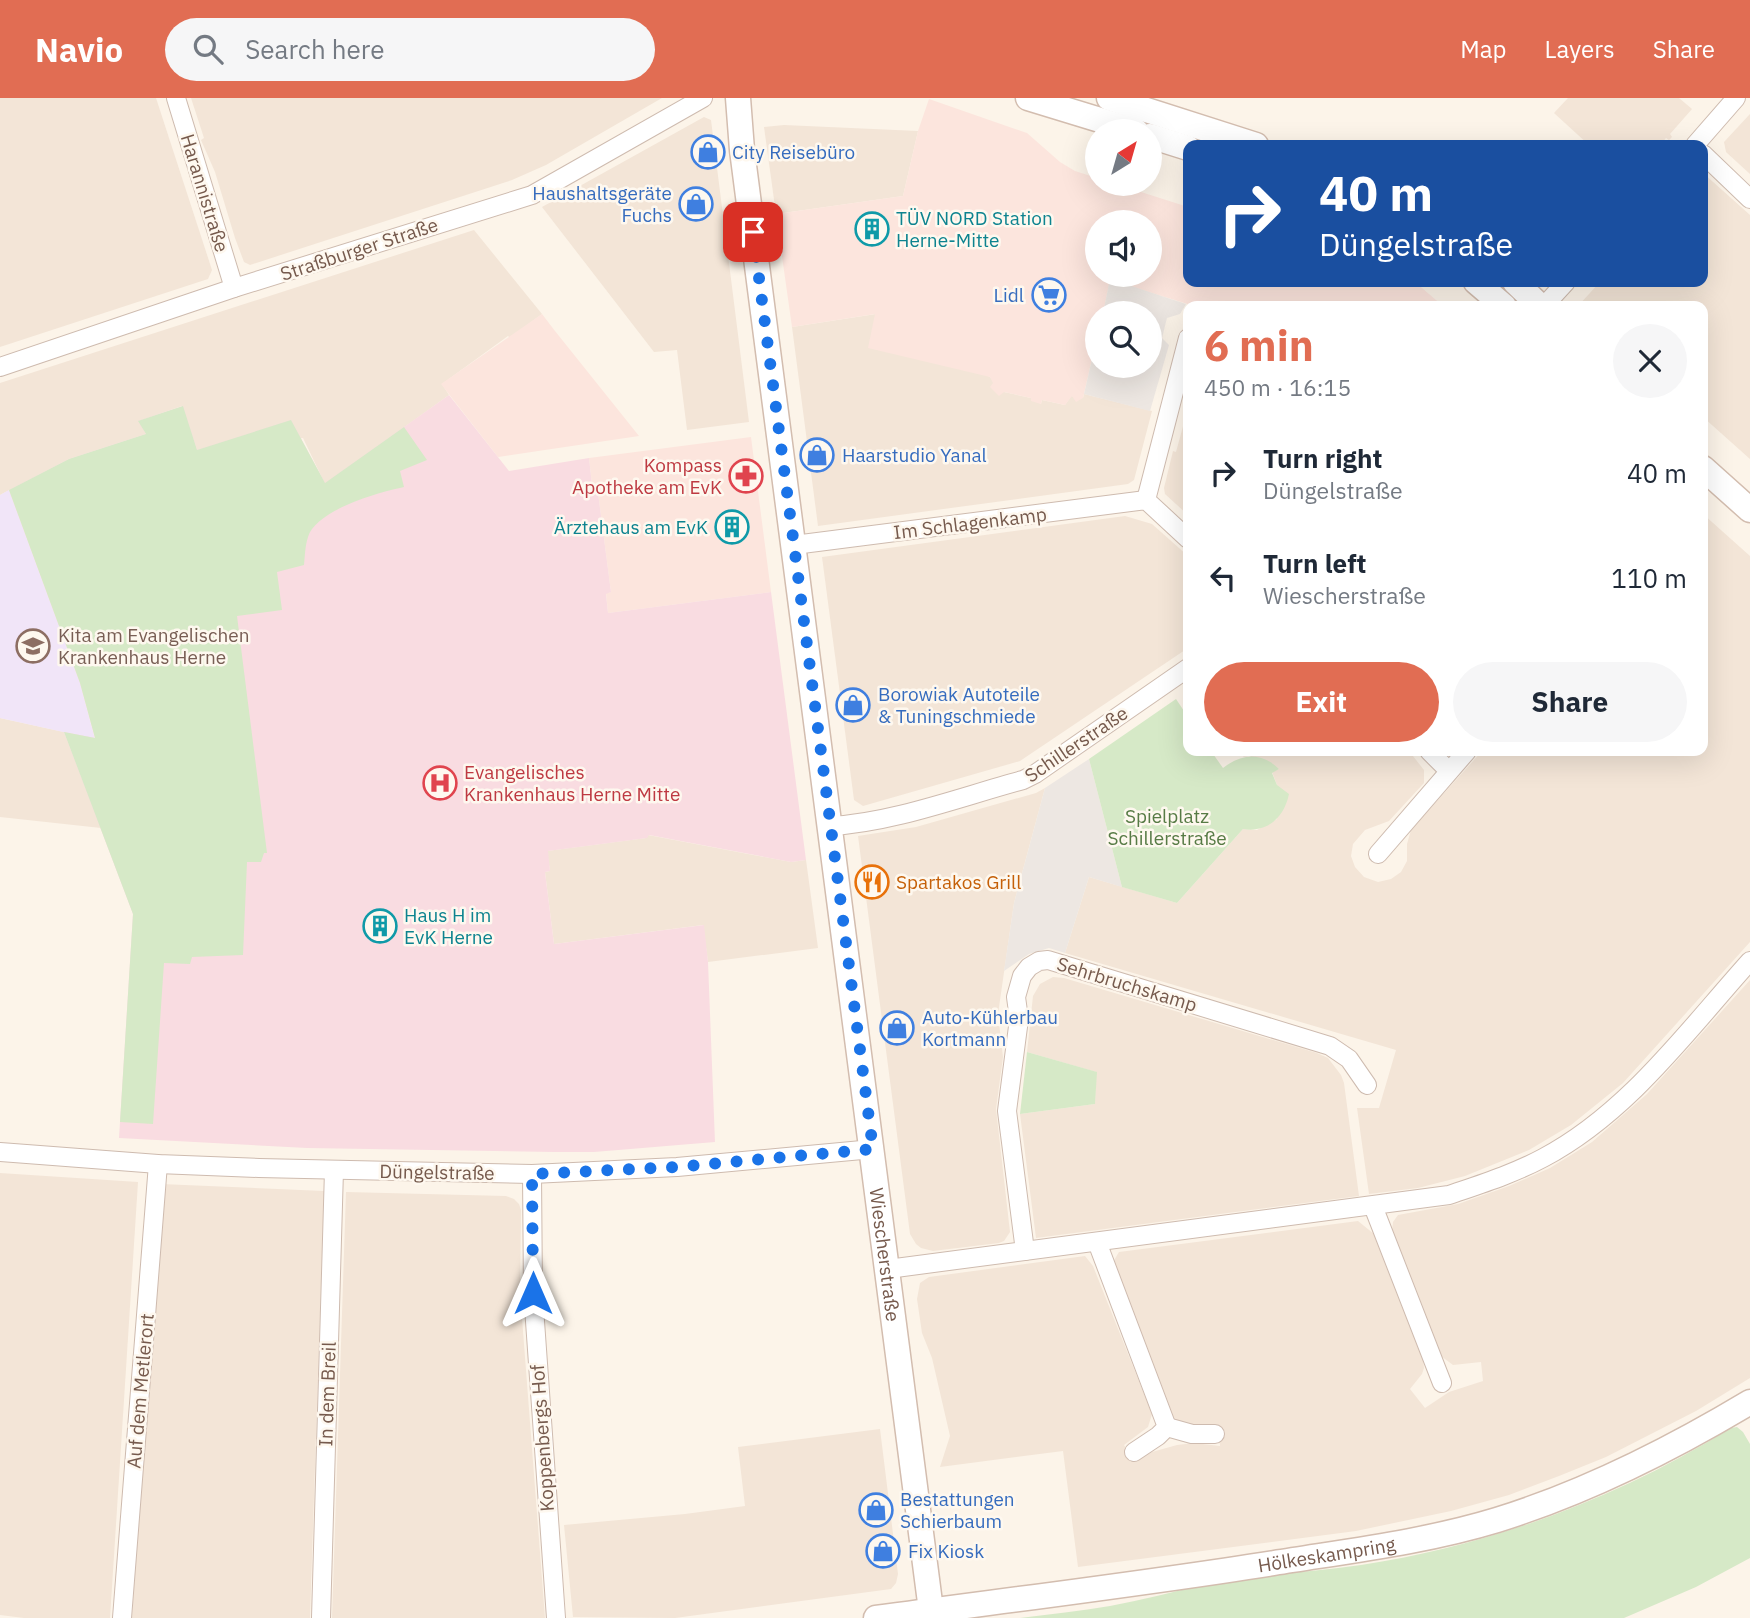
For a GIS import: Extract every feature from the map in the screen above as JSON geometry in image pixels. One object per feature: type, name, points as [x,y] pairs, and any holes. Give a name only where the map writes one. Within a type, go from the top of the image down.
[{"type":"street","name":"Harannistraße","points":[[176,98],[234,288]]},
{"type":"street","name":"Straßburger Straße","points":[[0,367],[234,288],[532,195],[703,98]]},
{"type":"street","name":"Wiescherstraße","points":[[738,98],[742,150],[932,1615]]},
{"type":"street","points":[[1028,98],[1097,119]]},
{"type":"street","points":[[1109,98],[1240,140]]},
{"type":"street","points":[[1699,140],[1736,98]]},
{"type":"street","points":[[1162,139],[1183,146]]},
{"type":"street","points":[[1708,159],[1750,199]]},
{"type":"street","points":[[1482,287],[1498,301]]},
{"type":"street","points":[[1521,287],[1536,301]]},
{"type":"street","points":[[1547,301],[1561,287]]},
{"type":"street","points":[[1183,357],[1146,500],[1183,534]]},
{"type":"street","points":[[1708,472],[1750,510]]},
{"type":"street","name":"Im Schlagenkamp","points":[[794,545],[1146,500]]},
{"type":"street","name":"Schillerstraße","points":[[831,826],[850,825],[905,813],[1023,780],[1183,671]]},
{"type":"street","points":[[1434,756],[1449,771]]},
{"type":"street","points":[[1378,854],[1462,756]]},
{"type":"street","name":"Sehrbruchskamp","points":[[1025,1251],[1007,1111],[1019,1020],[1016,997],[1022,976],[1029,967],[1039,961],[1048,960],[1330,1046],[1349,1059],[1367,1085]]},
{"type":"street","points":[[888,1269],[1449,1195],[1543,1158],[1614,1109],[1750,961]]},
{"type":"street","name":"Düngelstraße","points":[[0,1152],[158,1164],[532,1174],[677,1167],[873,1149]]},
{"type":"street","name":"Auf dem Metlerort","points":[[122,1618],[158,1164]]},
{"type":"street","name":"In dem Breil","points":[[321,1618],[334,1170]]},
{"type":"street","name":"Koppenbergs Hof","points":[[532,1174],[533,1307],[556,1618]]},
{"type":"street","points":[[1373,1206],[1442,1383]]},
{"type":"street","points":[[1097,1242],[1167,1427]]},
{"type":"street","name":"Hölkeskampring","points":[[876,1618],[932,1615],[1400,1543],[1495,1520],[1560,1498],[1627,1469],[1750,1402]]},
{"type":"street","points":[[1167,1427],[1192,1434],[1215,1434]]},
{"type":"street","points":[[1134,1452],[1167,1427]]},
{"type":"shaded area","points":[[0,98],[156,98],[212,270],[208,279],[0,347]]},
{"type":"shaded area","points":[[191,98],[662,98],[546,165],[512,180],[250,265],[244,262],[235,238],[215,172],[201,140],[204,138]]},
{"type":"shaded area","points":[[1568,98],[1679,98],[1692,109],[1670,134],[1672,137],[1669,140],[1584,140],[1554,113]]},
{"type":"shaded area","points":[[929,99],[1027,133],[1060,162],[1085,174],[1085,196],[1154,196],[1183,205],[1183,287],[1421,287],[1437,301],[1183,303],[1133,287],[1162,287],[1162,210],[1085,210],[1085,287],[1109,287],[1106,301],[1085,301],[1085,378],[1088,378],[1083,398],[1076,402],[1072,396],[1065,405],[1042,400],[1041,404],[1031,401],[1031,398],[1004,392],[999,396],[990,387],[993,383],[990,377],[868,348],[875,314],[792,327],[776,214],[903,196],[918,131]]},
{"type":"shaded area","points":[[1750,114],[1750,174],[1726,152],[1724,142]]},
{"type":"shaded area","points":[[704,117],[711,120],[749,422],[687,430],[677,350],[654,352],[542,207]]},
{"type":"shaded area","points":[[784,125],[918,131],[903,196],[776,214],[764,127]]},
{"type":"shaded area","points":[[1708,177],[1750,215],[1750,459],[1708,421],[1708,301],[1583,301],[1595,287],[1708,287]]},
{"type":"shaded area","points":[[474,230],[542,314],[442,384],[449,395],[325,484],[303,438],[197,450],[182,406],[139,421],[146,434],[69,459],[0,495],[0,383]]},
{"type":"shaded area","points":[[1108,287],[1134,287],[1183,303],[1180,314],[1167,318],[1162,338],[1162,301],[1105,301]]},
{"type":"shaded area","points":[[542,314],[639,436],[498,457],[441,384]]},
{"type":"shaded area","points":[[876,314],[990,377],[1004,392],[1031,398],[1041,404],[1042,400],[1065,405],[1071,396],[1083,398],[1084,394],[1152,411],[1134,480],[1128,484],[818,526],[792,327]]},
{"type":"shaded area","points":[[1162,338],[1169,345],[1162,369]]},
{"type":"shaded area","points":[[1088,378],[1160,378],[1150,411],[1084,394]]},
{"type":"shaded area","name":"Evangelisches Krankenhaus Herne Mitte","points":[[449,395],[509,471],[589,458],[592,485],[597,485],[611,592],[606,594],[608,613],[771,592],[806,860],[791,862],[649,835],[647,838],[548,851],[550,871],[545,872],[554,944],[704,925],[708,962],[715,1142],[594,1152],[554,1152],[307,1148],[119,1138],[133,914],[64,732],[95,738],[80,683],[9,490],[69,459],[146,434],[138,421],[183,406],[197,450],[291,420],[325,483]]},
{"type":"shaded area","points":[[1183,426],[1183,510],[1165,494],[1164,488],[1173,451],[1176,452]]},
{"type":"shaded area","points":[[751,437],[771,592],[608,613],[606,593],[611,592],[597,485],[592,485],[589,458]]},
{"type":"shaded area","name":"Kita am Evangelischen Krankenhaus Herne","points":[[9,490],[80,683],[95,739],[0,718],[0,495]]},
{"type":"shaded area","points":[[1125,516],[1152,524],[1183,552],[1183,651],[1020,761],[863,806],[854,800],[822,557]]},
{"type":"shaded area","points":[[1708,518],[1750,556],[1750,942],[1623,1083],[1571,1125],[1529,1150],[1465,1176],[1418,1188],[1369,1194],[1357,1108],[1379,1108],[1396,1050],[1065,953],[1089,877],[1177,903],[1243,829],[1257,830],[1277,819],[1277,785],[1272,772],[1279,769],[1249,756],[1413,756],[1424,770],[1424,783],[1389,821],[1365,830],[1353,844],[1351,856],[1355,867],[1364,877],[1378,882],[1391,879],[1401,872],[1407,861],[1407,844],[1411,830],[1478,756],[1708,756]]},
{"type":"shaded area","points":[[0,718],[64,732],[101,828],[0,817]]},
{"type":"shaded area","points":[[1089,759],[1122,887],[1089,877],[1065,953],[1049,948],[1029,954],[1004,971],[1014,903],[1045,788]]},
{"type":"shaded area","points":[[1045,788],[1014,903],[998,1014],[1003,1057],[996,1109],[1010,1232],[1004,1241],[999,1243],[933,1251],[921,1248],[910,1234],[858,836],[916,827],[1036,793]]},
{"type":"shaded area","points":[[648,835],[791,862],[806,860],[818,948],[708,962],[703,925],[554,944],[545,872],[550,871],[547,851],[646,838]]},
{"type":"shaded area","points":[[1053,977],[1064,978],[1328,1058],[1344,1083],[1359,1196],[1036,1238],[1020,1114],[1095,1104],[1096,1072],[1027,1052],[1033,996],[1040,984]]},
{"type":"shaded area","points":[[1750,980],[1750,1378],[1696,1411],[1606,1457],[1509,1495],[1451,1511],[1356,1531],[1078,1567],[1063,1451],[940,1467],[950,1436],[932,1358],[922,1333],[917,1299],[920,1283],[929,1277],[1085,1256],[1093,1266],[1152,1414],[1148,1427],[1124,1445],[1135,1461],[1152,1452],[1177,1445],[1194,1443],[1220,1446],[1218,1426],[1182,1424],[1172,1416],[1113,1262],[1119,1252],[1358,1221],[1374,1234],[1423,1359],[1422,1374],[1410,1389],[1425,1408],[1449,1392],[1483,1381],[1481,1362],[1453,1365],[1441,1356],[1392,1231],[1393,1222],[1398,1215],[1458,1204],[1509,1186],[1550,1168],[1592,1142],[1647,1094]]},
{"type":"shaded area","points":[[0,1173],[138,1182],[110,1618],[24,1618],[0,1615]]},
{"type":"shaded area","points":[[161,1184],[324,1191],[310,1618],[132,1618]]},
{"type":"shaded area","points":[[346,1192],[506,1196],[519,1204],[520,1292],[545,1618],[332,1618]]},
{"type":"shaded area","points":[[880,1429],[898,1574],[891,1589],[675,1618],[573,1617],[564,1525],[745,1506],[738,1447]]},
{"type":"green space","points":[[183,406],[197,450],[291,420],[325,483],[404,427],[427,460],[400,471],[404,487],[350,504],[323,518],[313,527],[307,540],[304,565],[277,572],[282,610],[237,616],[267,853],[264,853],[261,862],[247,862],[243,955],[192,957],[190,964],[164,963],[153,1124],[120,1122],[133,914],[64,732],[95,738],[80,683],[9,490],[69,459],[146,434],[138,421]]},
{"type":"green space","name":"Spielplatz Schillerstraße","points":[[1176,699],[1183,710],[1183,756],[1215,756],[1223,768],[1237,759],[1259,757],[1279,769],[1272,773],[1277,785],[1289,794],[1279,817],[1260,829],[1243,829],[1177,903],[1122,887],[1089,759]]},
{"type":"green space","points":[[1027,1052],[1097,1072],[1095,1104],[1020,1114]]},
{"type":"green space","points":[[1737,1427],[1750,1444],[1750,1558],[1696,1587],[1624,1618],[1020,1618],[1110,1606],[1227,1581],[1361,1565],[1458,1545],[1553,1515],[1599,1497]]},
{"type":"place","name":"City Reisebüro","points":[[708,152]]},
{"type":"place","name":"Haushaltsgeräte Fuchs","points":[[696,204]]},
{"type":"place","name":"TÜV NORD Station Herne-Mitte","points":[[872,229]]},
{"type":"place","name":"Lidl","points":[[1049,295]]},
{"type":"place","name":"Haarstudio Yanal","points":[[817,455]]},
{"type":"place","name":"Kompass Apotheke am EvK","points":[[746,476]]},
{"type":"place","name":"Ärztehaus am EvK","points":[[732,527]]},
{"type":"place","name":"Kita am Evangelischen Krankenhaus Herne","points":[[33,646]]},
{"type":"place","name":"Borowiak Autoteile & Tuningschmiede","points":[[853,705]]},
{"type":"place","name":"Evangelisches Krankenhaus Herne Mitte","points":[[440,783]]},
{"type":"place","name":"Spartakos Grill","points":[[872,882]]},
{"type":"place","name":"Haus H im EvK Herne","points":[[380,926]]},
{"type":"place","name":"Auto-Kühlerbau Kortmann","points":[[897,1028]]},
{"type":"place","name":"Bestattungen Schierbaum","points":[[876,1510]]},
{"type":"place","name":"Fix Kiosk","points":[[883,1551]]},
{"type":"route","points":[[533,1293],[532,1174],[677,1167],[873,1149],[753,232]]}]
